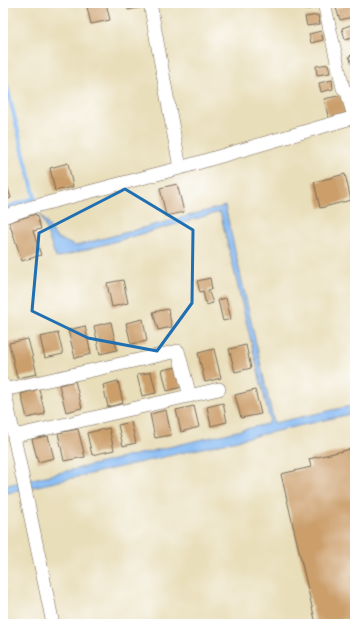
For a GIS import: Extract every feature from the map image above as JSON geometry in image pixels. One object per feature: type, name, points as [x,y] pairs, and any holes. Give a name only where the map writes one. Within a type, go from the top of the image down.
[{"type":"street","points":[[150,3],[180,168]]},
{"type":"street","points":[[3,217],[180,168],[355,117],[353,102],[348,92],[343,88],[326,3]]},
{"type":"street","points":[[53,624],[4,387],[178,351],[190,396]]},
{"type":"street","points":[[14,436],[219,389]]},
{"type":"highlighted area","points":[[125,189],[193,230],[192,303],[157,351],[88,338],[32,311],[39,233]]},
{"type":"water","points":[[225,206],[274,423],[355,405],[355,413],[3,494],[3,486],[267,424],[270,421],[220,212],[56,258],[40,213],[56,237],[75,246]]},
{"type":"building","points":[[86,3],[106,3],[110,20],[91,24]]},
{"type":"building","points":[[127,3],[144,3],[144,7],[128,10]]},
{"type":"building","points":[[302,3],[315,3],[316,8],[304,10]]},
{"type":"building","points":[[349,5],[352,17],[340,20],[336,8]]},
{"type":"building","points":[[318,15],[320,24],[307,26],[305,17]]},
{"type":"building","points":[[354,24],[355,37],[345,40],[342,28]]},
{"type":"building","points":[[321,31],[323,40],[311,43],[309,34]]},
{"type":"building","points":[[355,54],[355,68],[353,68],[349,56]]},
{"type":"building","points":[[328,64],[330,73],[317,75],[316,66]]},
{"type":"building","points":[[332,80],[333,89],[321,92],[319,83]]},
{"type":"building","points":[[342,95],[347,115],[329,120],[324,99]]},
{"type":"building","points":[[3,154],[8,167],[3,169]]},
{"type":"building","points":[[68,163],[73,187],[55,191],[50,168]]},
{"type":"building","points":[[3,173],[11,198],[3,201]]},
{"type":"building","points":[[345,174],[351,200],[320,208],[314,182]]},
{"type":"building","points":[[177,184],[184,212],[166,216],[160,188]]},
{"type":"building","points":[[36,214],[41,229],[33,231],[41,255],[22,261],[9,222]]},
{"type":"building","points":[[210,278],[212,289],[208,290],[213,303],[206,305],[203,291],[200,292],[197,281]]},
{"type":"building","points":[[123,280],[128,303],[112,307],[107,283]]},
{"type":"building","points":[[226,298],[231,319],[223,321],[218,300]]},
{"type":"building","points":[[168,309],[172,327],[158,330],[153,312]]},
{"type":"building","points":[[143,319],[147,341],[131,344],[126,323]]},
{"type":"building","points":[[111,322],[117,350],[100,354],[94,326]]},
{"type":"building","points":[[85,326],[91,354],[75,358],[68,330]]},
{"type":"building","points":[[58,333],[63,354],[45,358],[40,337]]},
{"type":"building","points":[[28,339],[37,374],[17,378],[9,343]]},
{"type":"building","points":[[246,345],[251,368],[235,372],[229,349]]},
{"type":"building","points":[[214,349],[221,378],[205,382],[198,353]]},
{"type":"building","points":[[177,367],[182,387],[167,391],[162,370]]},
{"type":"building","points":[[151,372],[156,393],[142,396],[137,375]]},
{"type":"building","points":[[75,381],[82,408],[66,412],[59,385]]},
{"type":"building","points":[[118,381],[123,403],[108,407],[103,385]]},
{"type":"building","points":[[39,389],[45,414],[27,418],[21,394]]},
{"type":"building","points":[[255,390],[261,414],[241,418],[235,395]]},
{"type":"building","points":[[223,403],[227,422],[211,426],[207,407]]},
{"type":"building","points":[[194,406],[199,427],[181,432],[176,410]]},
{"type":"building","points":[[166,410],[171,435],[155,438],[150,414]]},
{"type":"building","points":[[131,422],[136,443],[123,446],[118,425]]},
{"type":"building","points":[[109,428],[114,450],[92,455],[87,433]]},
{"type":"building","points":[[78,429],[85,457],[64,461],[58,433]]},
{"type":"building","points":[[48,436],[54,458],[38,462],[32,439]]},
{"type":"building","points":[[355,448],[355,617],[325,624],[316,624],[281,474],[311,467],[309,459]]},
{"type":"waterway","points":[[3,72],[35,198],[3,209]]}]
